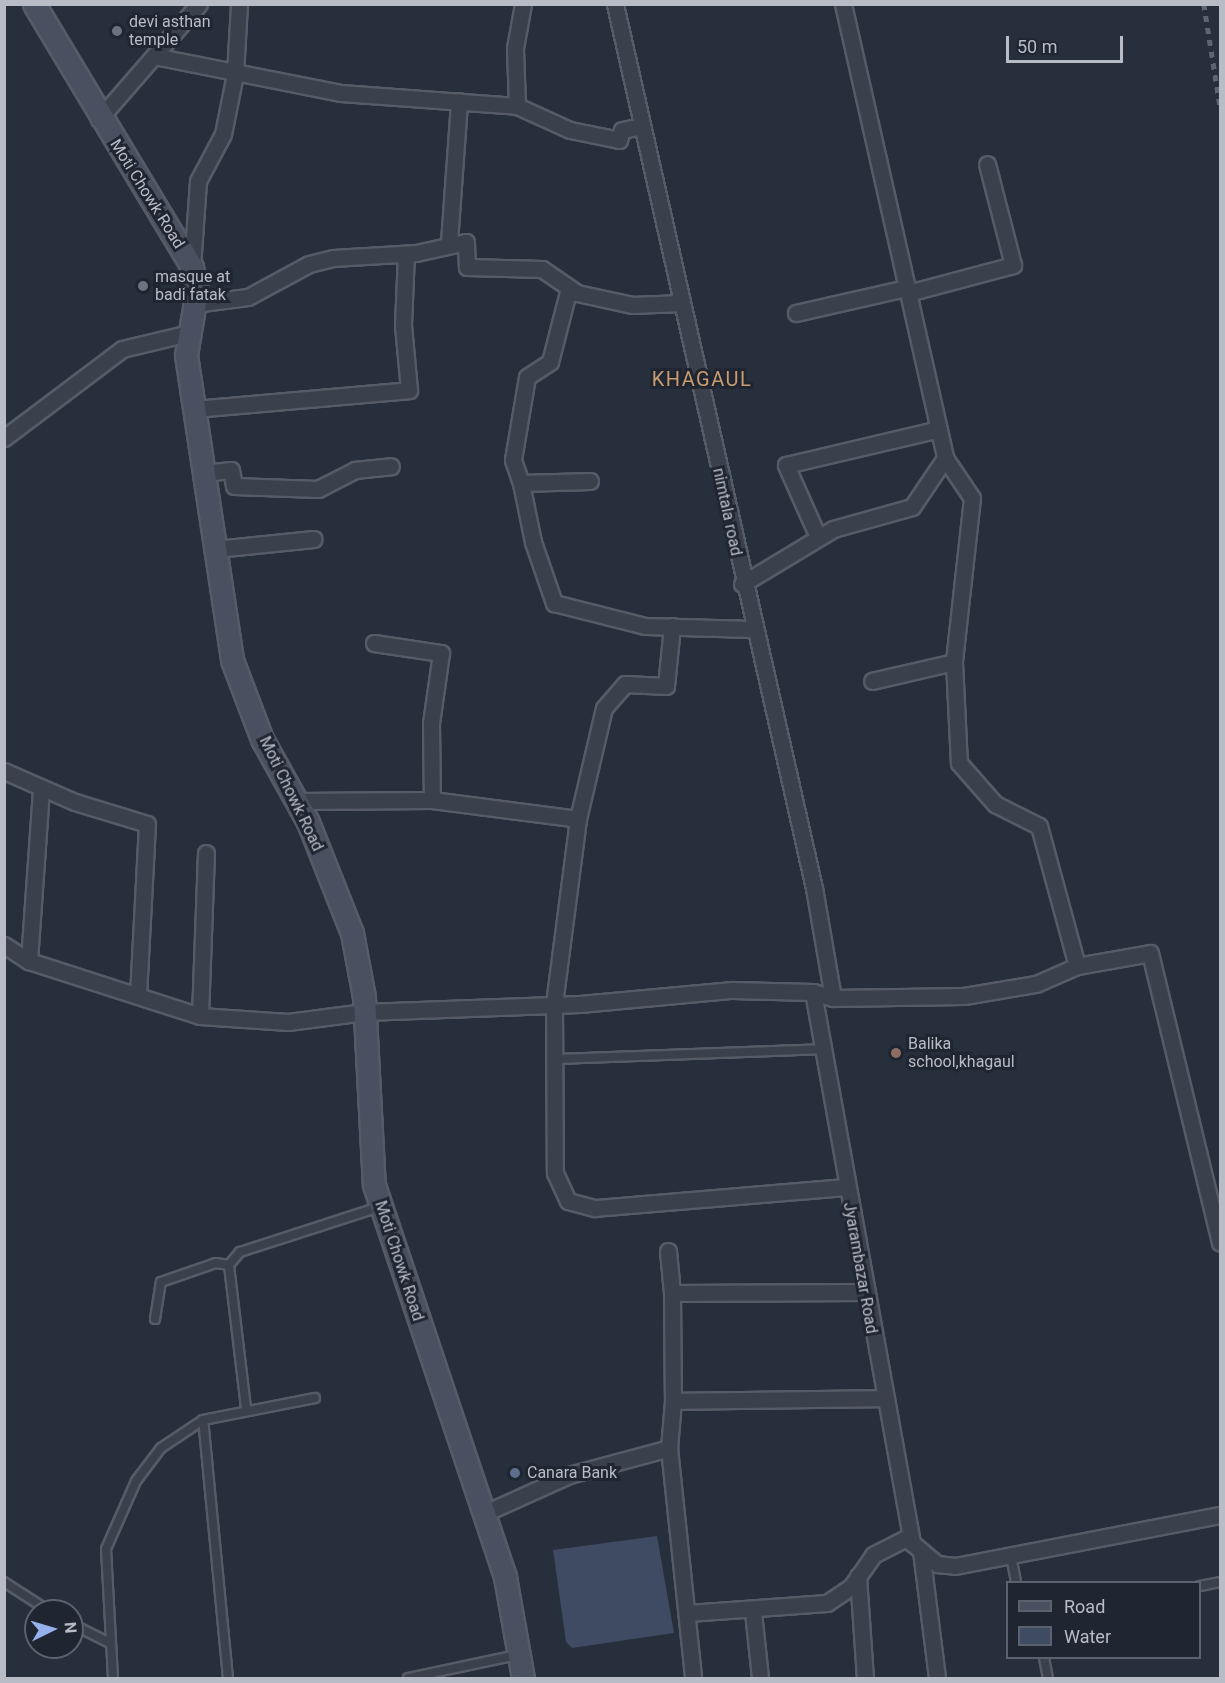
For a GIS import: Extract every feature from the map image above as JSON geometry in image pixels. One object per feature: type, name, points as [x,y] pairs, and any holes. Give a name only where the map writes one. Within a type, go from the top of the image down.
[{"type":"street","name":"Moti Chowk Road","points":[[34,4],[99,119],[192,267],[194,304],[186,355],[232,660],[262,739],[296,801],[352,933],[364,1012],[374,1185],[505,1577],[517,1655],[523,1678]]},
{"type":"street","points":[[99,119],[199,4]]},
{"type":"street","points":[[192,267],[198,181],[223,134],[235,74],[239,4]]},
{"type":"street","points":[[517,106],[514,48],[523,4]]},
{"type":"street","name":"nimtala road","points":[[615,4],[752,629],[814,888],[833,998]]},
{"type":"street","points":[[843,4],[945,458],[972,498],[954,662],[959,763],[995,804],[1039,826],[1077,966]]},
{"type":"street","points":[[154,56],[235,74],[341,93],[517,106],[570,130],[619,140],[622,130],[642,126]]},
{"type":"street","points":[[449,242],[459,101]]},
{"type":"street","points":[[796,313],[1013,265],[987,164]]},
{"type":"street","points":[[194,304],[248,297],[309,264],[333,258],[406,254],[449,242],[466,242],[467,267],[542,269],[569,288],[632,305],[682,303]]},
{"type":"street","points":[[193,409],[409,390],[403,325],[406,254]]},
{"type":"street","points":[[569,288],[550,362],[527,377],[513,460],[521,483],[533,542],[554,603],[645,626],[752,629]]},
{"type":"street","points":[[4,438],[122,349],[189,333]]},
{"type":"street","points":[[818,537],[786,465],[939,429]]},
{"type":"street","points":[[742,584],[818,537],[912,507],[945,458]]},
{"type":"street","points":[[203,472],[231,470],[234,486],[318,489],[355,470],[391,466]]},
{"type":"street","points":[[521,483],[590,481]]},
{"type":"street","points":[[216,549],[313,539]]},
{"type":"street","points":[[672,626],[666,686],[626,684],[604,708],[578,819],[554,1005],[555,1173],[568,1201],[579,1207],[847,1188]]},
{"type":"street","points":[[374,643],[441,653],[431,723],[432,800]]},
{"type":"street","points":[[872,681],[954,662]]},
{"type":"street","points":[[4,771],[41,788],[147,824],[138,996]]},
{"type":"street","points":[[29,960],[41,788]]},
{"type":"street","points":[[296,801],[432,800],[578,819]]},
{"type":"street","points":[[200,1016],[206,853]]},
{"type":"street","points":[[4,945],[29,960],[200,1016],[288,1022],[364,1012],[554,1005],[732,990],[813,992],[833,998],[964,996],[1036,984],[1077,966],[1150,953],[1221,1243]]},
{"type":"street","name":"Jyarambazar Road","points":[[813,992],[864,1292],[914,1543],[936,1678]]},
{"type":"street","points":[[668,1251],[672,1293],[673,1401],[669,1448],[693,1678]]},
{"type":"street","points":[[672,1293],[864,1292]]},
{"type":"street","points":[[673,1401],[884,1398]]},
{"type":"street","points":[[485,1513],[569,1475],[669,1448]]},
{"type":"street","points":[[688,1613],[753,1612],[827,1603],[858,1576],[873,1555],[914,1543],[937,1564],[955,1566],[1221,1515]]},
{"type":"street","points":[[858,1576],[865,1678]]},
{"type":"street","points":[[753,1612],[760,1678]]},
{"type":"lane","points":[[554,1059],[823,1049]]},
{"type":"lane","points":[[246,1408],[229,1265],[240,1252],[381,1207]]},
{"type":"lane","points":[[155,1319],[161,1282],[216,1263],[229,1265]]},
{"type":"lane","points":[[113,1678],[106,1549],[136,1481],[155,1456],[203,1420],[246,1408],[315,1398]]},
{"type":"lane","points":[[203,1420],[228,1678]]},
{"type":"lane","points":[[1011,1556],[1016,1581]]},
{"type":"lane","points":[[4,1582],[30,1599]]},
{"type":"lane","points":[[1201,1586],[1221,1582]]},
{"type":"lane","points":[[84,1630],[110,1643]]},
{"type":"lane","points":[[408,1678],[517,1655]]},
{"type":"lane","points":[[1044,1659],[1048,1678]]},
{"type":"water","points":[[657,1536],[674,1633],[572,1648],[566,1642],[553,1550]]},
{"type":"railway","points":[[1204,4],[1220,105]]},
{"type":"place","name":"devi asthan temple","points":[[117,31]]},
{"type":"place","name":"masque at badi fatak","points":[[143,286]]},
{"type":"place","name":"Balika school,khagaul","points":[[896,1053]]},
{"type":"place","name":"Canara Bank","points":[[515,1473]]},
{"type":"district","name":"KHAGAUL","points":[[702,379]]}]
